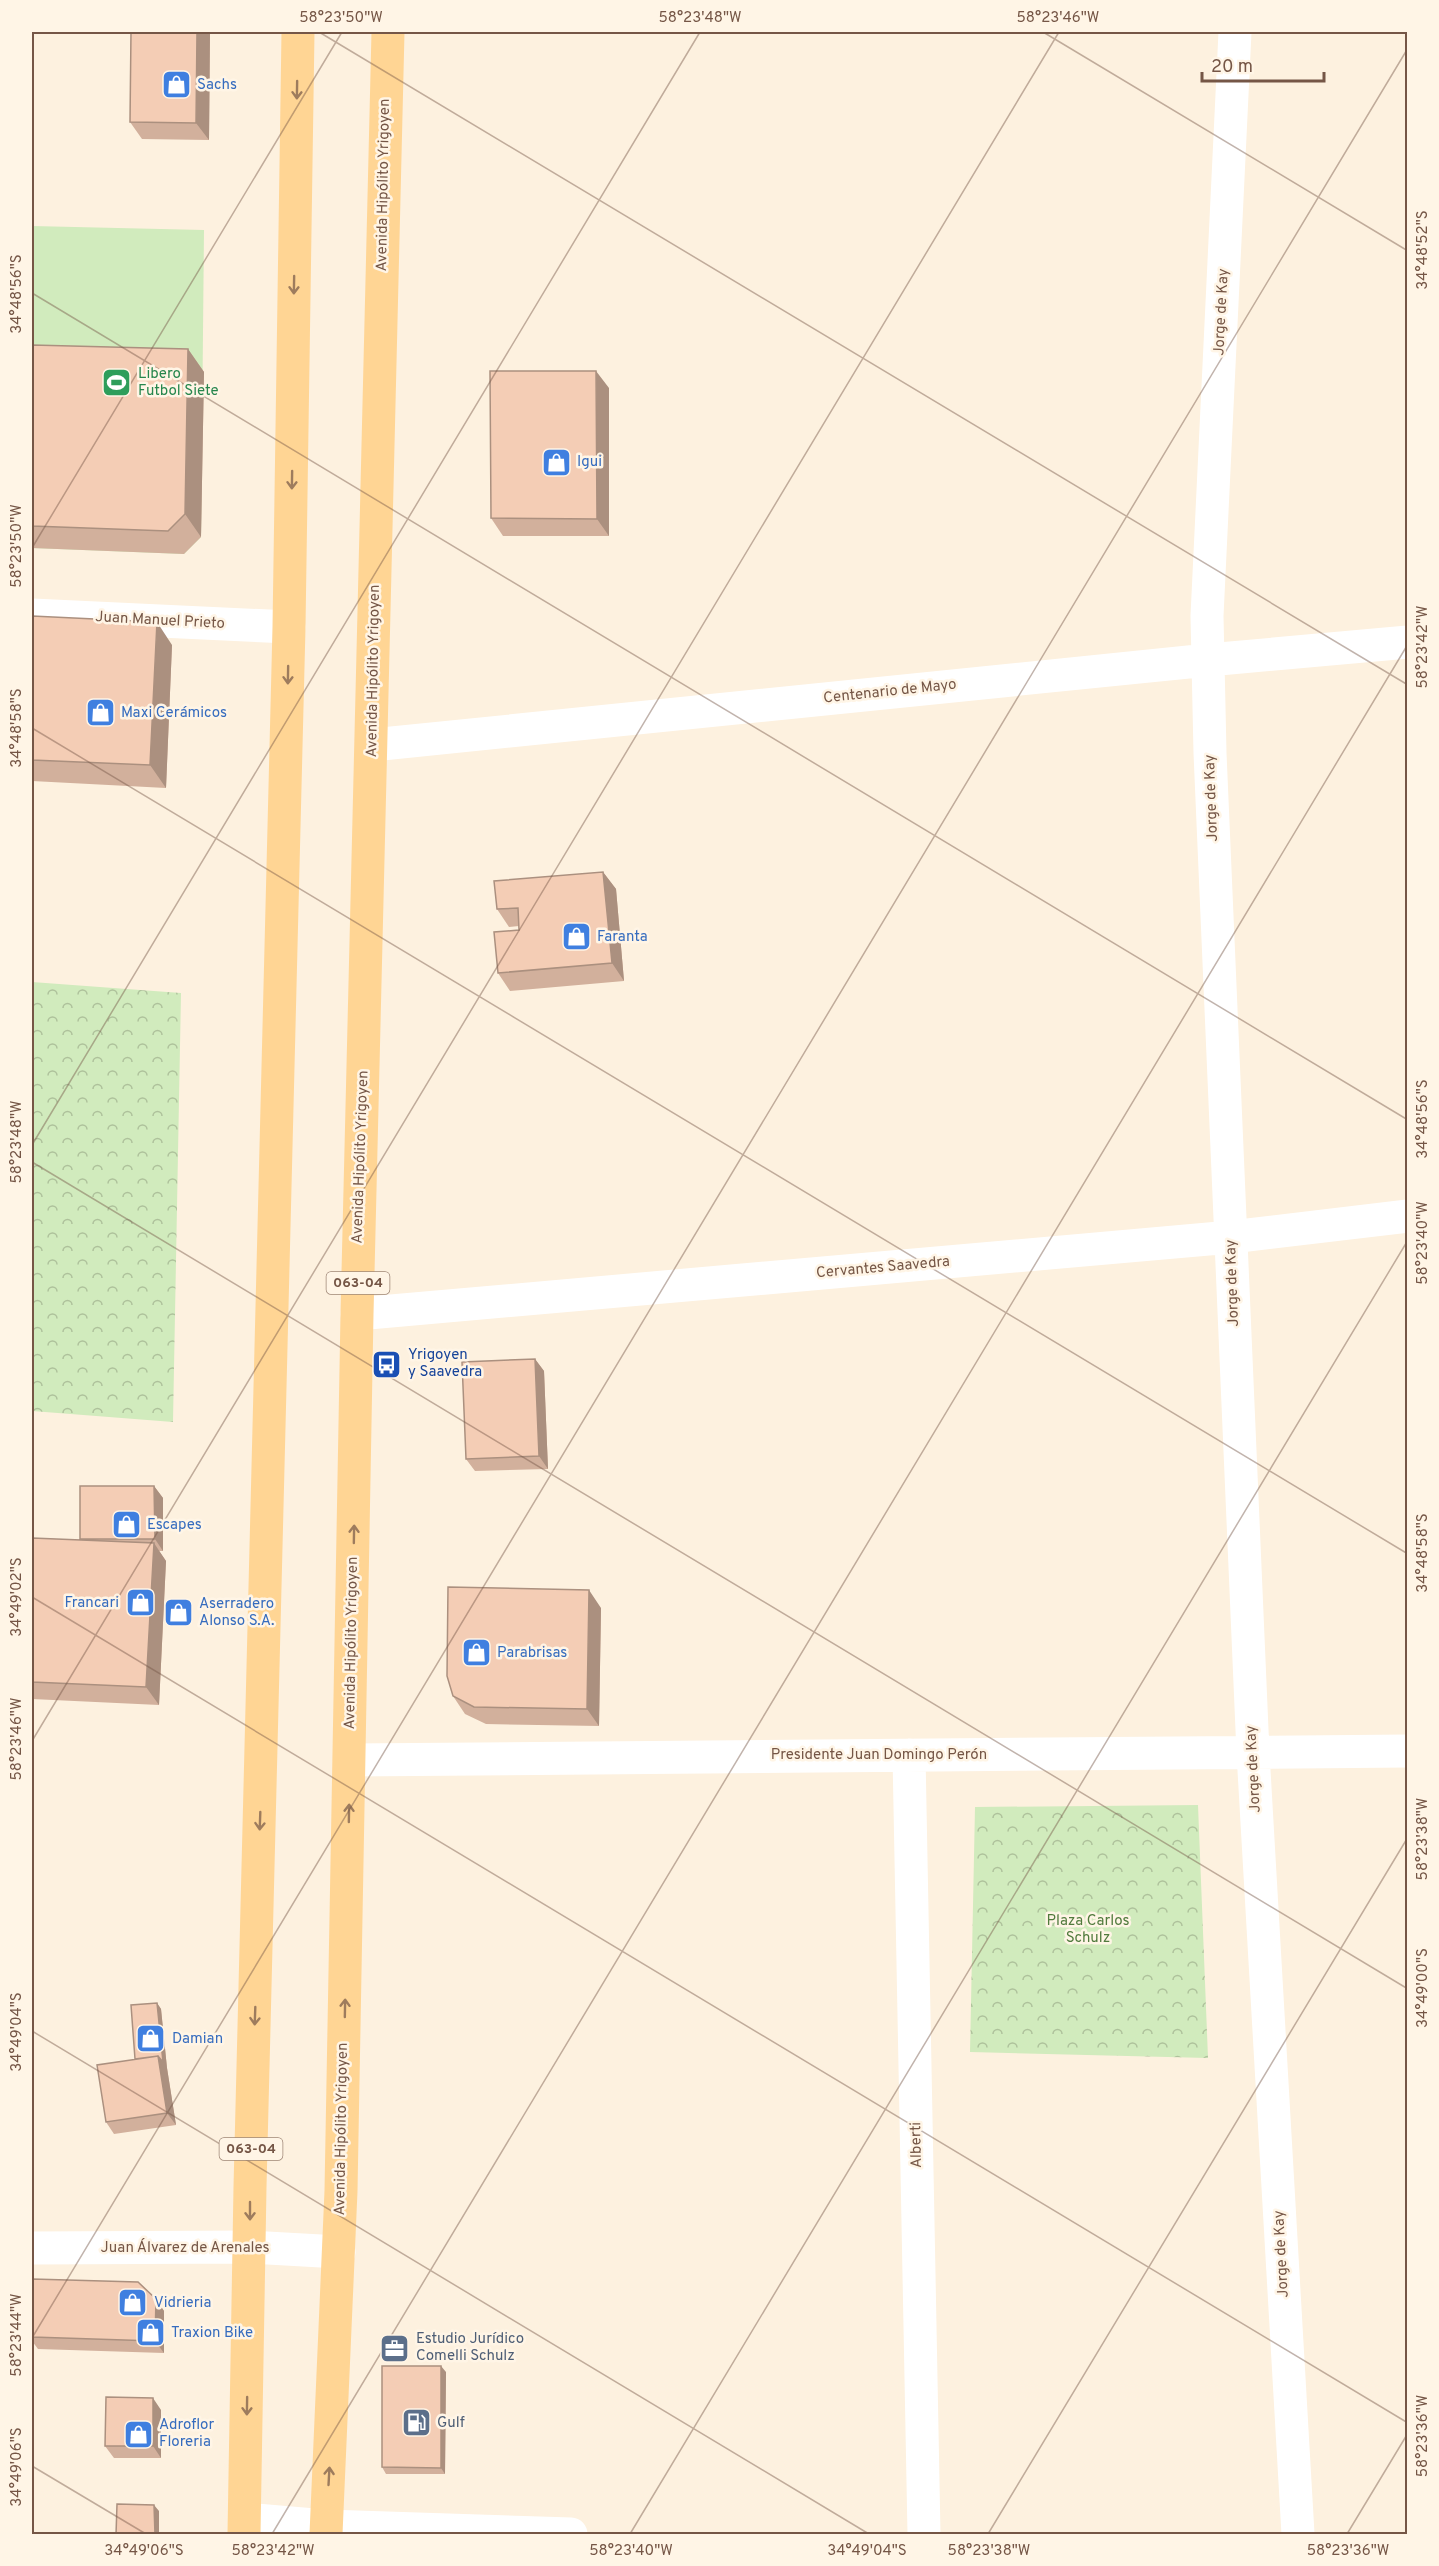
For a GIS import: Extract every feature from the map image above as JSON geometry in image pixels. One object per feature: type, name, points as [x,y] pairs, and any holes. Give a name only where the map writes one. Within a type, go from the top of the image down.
[{"type":"main road","name":"063-04","points":[[244,2527],[289,627],[298,32]]},
{"type":"main road","name":"Avenida Hipólito Yrigoyen","points":[[326,2530],[339,2252],[351,1760],[357,1314],[388,32]]},
{"type":"street","name":"Jorge de Kay","points":[[1236,32],[1208,592],[1208,660],[1253,1753],[1298,2535]]},
{"type":"street","name":"Juan Manuel Prieto","points":[[32,615],[289,627]]},
{"type":"street","name":"Centenario de Mayo","points":[[372,745],[1407,642]]},
{"type":"street","name":"Cervantes Saavedra","points":[[357,1314],[1231,1237],[1407,1216]]},
{"type":"street","name":"Presidente Juan Domingo Perón","points":[[351,1760],[1407,1751]]},
{"type":"street","name":"Alberti","points":[[909,1755],[924,2535]]},
{"type":"street","name":"Juan Álvarez de Arenales","points":[[32,2248],[250,2247],[339,2252]]},
{"type":"street","points":[[244,2527],[571,2535]]},
{"type":"green space","name":"Libero Futbol Siete","points":[[32,226],[204,230],[201,537],[184,554],[32,548]]},
{"type":"green space","points":[[32,982],[181,993],[173,1422],[32,1411]]},
{"type":"green space","name":"Plaza Carlos Schulz","points":[[1198,1805],[1208,2058],[970,2052],[975,1807]]},
{"type":"building","name":"Sachs","points":[[131,32],[197,32],[196,123],[130,122]]},
{"type":"building","points":[[32,345],[188,349],[185,514],[168,531],[32,526]]},
{"type":"building","name":"Igui","points":[[490,371],[596,371],[597,519],[491,518]]},
{"type":"building","name":"Maxi Cerámicos","points":[[32,616],[157,622],[150,765],[32,760]]},
{"type":"building","name":"Faranta","points":[[603,872],[612,963],[498,973],[494,932],[519,930],[518,908],[497,909],[494,881]]},
{"type":"building","points":[[535,1359],[539,1456],[466,1459],[462,1362]]},
{"type":"building","name":"Escapes","points":[[80,1486],[154,1486],[155,1539],[80,1539]]},
{"type":"building","points":[[32,1538],[154,1543],[146,1687],[32,1682]]},
{"type":"building","points":[[448,1587],[589,1590],[587,1709],[474,1707],[453,1696],[447,1676]]},
{"type":"building","name":"Damian","points":[[157,2003],[163,2062],[158,2056],[135,2059],[131,2005]]},
{"type":"building","points":[[158,2056],[167,2113],[106,2122],[97,2065]]},
{"type":"building","points":[[32,2279],[138,2282],[156,2299],[155,2341],[32,2337]]},
{"type":"building","name":"Gulf","points":[[382,2366],[441,2366],[441,2468],[382,2467]]},
{"type":"building","name":"Adroflor Floreria","points":[[106,2397],[153,2398],[153,2446],[105,2446]]},
{"type":"building","points":[[117,2504],[154,2505],[155,2535],[116,2535]]},
{"type":"place","name":"Sachs","points":[[176,85]]},
{"type":"place","name":"Libero Futbol Siete","points":[[117,383]]},
{"type":"place","name":"Igui","points":[[556,462]]},
{"type":"place","name":"Maxi Cerámicos","points":[[100,713]]},
{"type":"place","name":"Faranta","points":[[576,937]]},
{"type":"place","name":"Yrigoyen y Saavedra","points":[[387,1364]]},
{"type":"place","name":"Escapes","points":[[126,1525]]},
{"type":"place","name":"Francari","points":[[140,1603]]},
{"type":"place","name":"Aserradero Alonso S.A.","points":[[178,1613]]},
{"type":"place","name":"Parabrisas","points":[[476,1653]]},
{"type":"place","name":"Damian","points":[[151,2039]]},
{"type":"place","name":"Vidrieria","points":[[133,2303]]},
{"type":"place","name":"Traxion Bike","points":[[150,2333]]},
{"type":"place","name":"Estudio Jurídico Comelli Schulz","points":[[395,2348]]},
{"type":"place","name":"Gulf","points":[[416,2423]]},
{"type":"place","name":"Adroflor Floreria","points":[[138,2434]]}]
